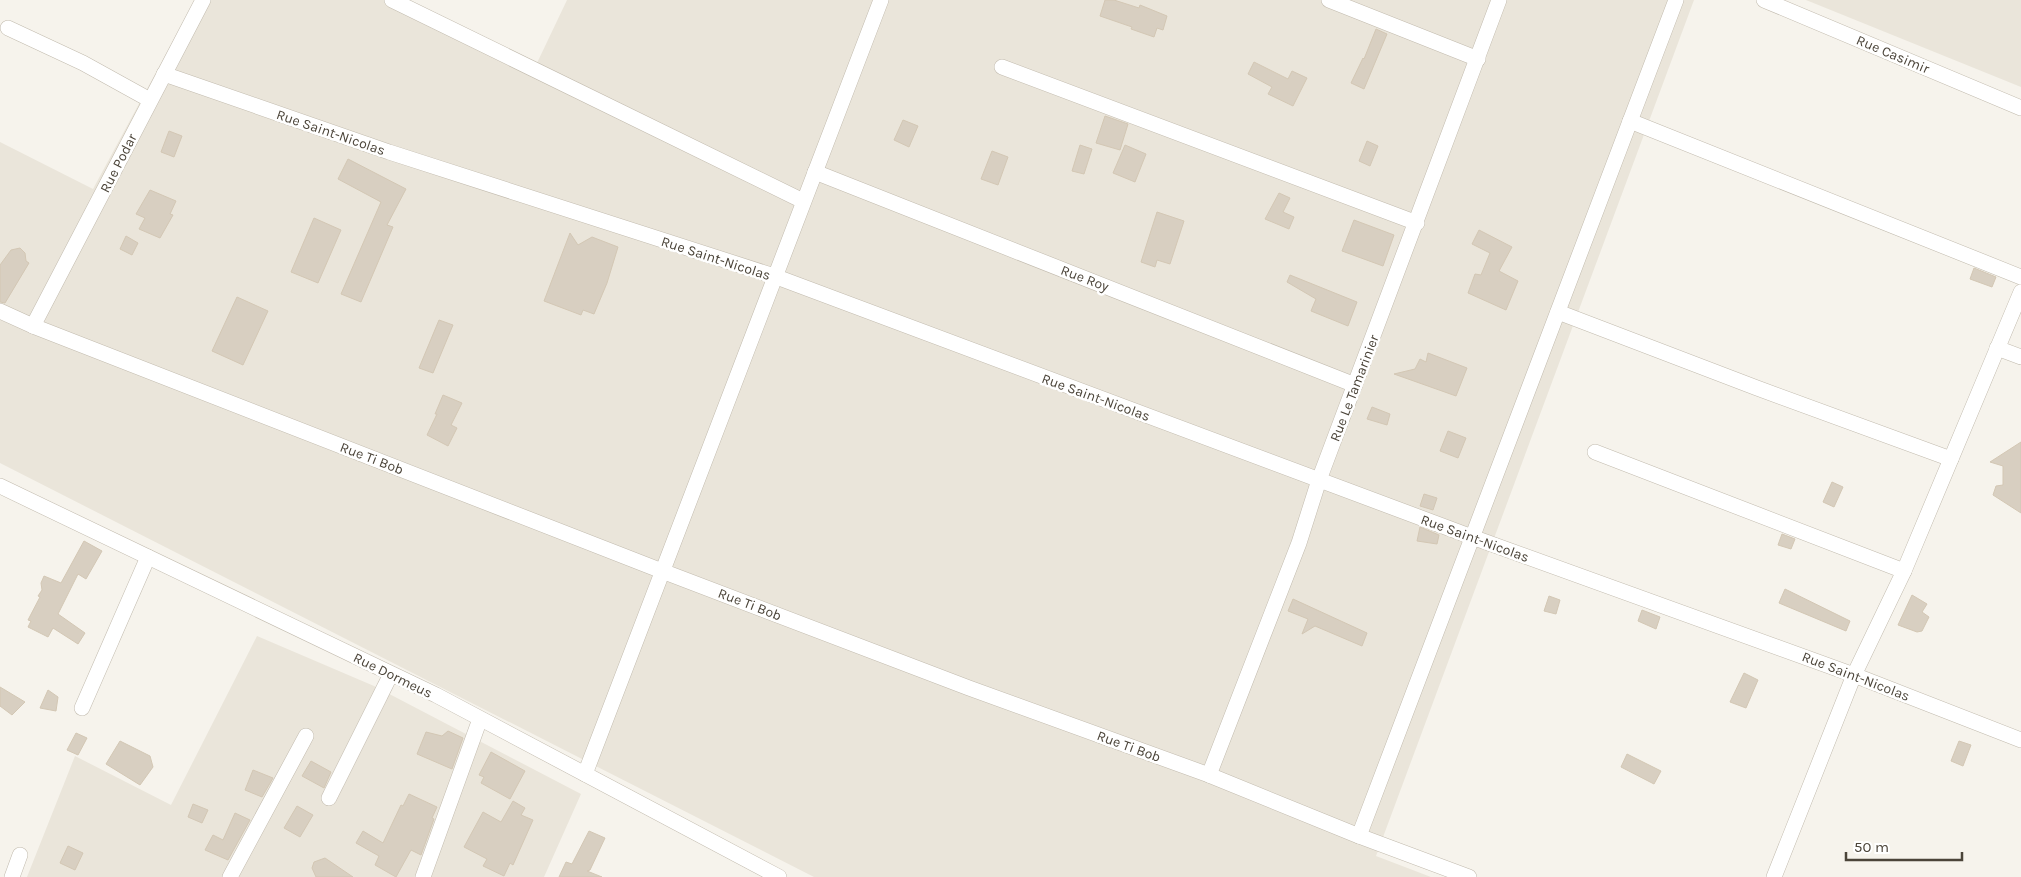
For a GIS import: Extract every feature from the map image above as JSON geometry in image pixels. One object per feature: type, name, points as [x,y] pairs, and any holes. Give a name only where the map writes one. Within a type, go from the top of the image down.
[{"type":"street","name":"Rue Podar","points":[[33,326],[203,0]]},
{"type":"street","points":[[392,0],[803,201]]},
{"type":"street","points":[[585,774],[881,0]]},
{"type":"street","points":[[1329,0],[1478,59]]},
{"type":"street","name":"Rue Le Tamarinier","points":[[1209,775],[1299,543],[1319,480],[1499,0]]},
{"type":"street","points":[[1359,836],[1676,0]]},
{"type":"street","name":"Rue Casimir","points":[[1764,0],[2021,108]]},
{"type":"street","points":[[8,28],[82,63],[150,100]]},
{"type":"street","points":[[1002,67],[1416,223]]},
{"type":"street","name":"Rue Saint-Nicolas","points":[[164,74],[389,152],[774,276],[1472,537],[1854,675],[2021,740]]},
{"type":"street","points":[[1630,121],[2021,278]]},
{"type":"street","name":"Rue Roy","points":[[815,172],[1355,385]]},
{"type":"street","points":[[1774,877],[1854,675],[1904,571],[2021,292]]},
{"type":"street","name":"Rue Ti Bob","points":[[0,311],[33,326],[662,571],[969,688],[1209,775],[1359,836],[1469,877]]},
{"type":"street","points":[[1558,312],[1950,459]]},
{"type":"street","points":[[1997,348],[2021,357]]},
{"type":"street","points":[[1595,452],[1904,571]]},
{"type":"street","name":"Rue Dormeus","points":[[0,486],[392,674],[778,877]]},
{"type":"street","points":[[82,708],[148,557]]},
{"type":"street","points":[[329,798],[392,674]]},
{"type":"street","points":[[423,877],[480,719]]},
{"type":"street","points":[[230,877],[306,736]]},
{"type":"street","points":[[12,877],[20,855]]},
{"type":"shaded area","points":[[195,0],[390,0],[537,63],[567,0],[1694,0],[1376,856],[1431,877],[814,877],[0,463],[0,142],[93,189]]},
{"type":"shaded area","points":[[1806,0],[2021,0],[2021,87]]},
{"type":"shaded area","points":[[257,636],[374,686],[581,794],[544,877],[27,877],[75,756],[171,805]]},
{"type":"building","points":[[1105,0],[1114,0],[1139,8],[1140,5],[1167,16],[1163,30],[1157,28],[1154,37],[1100,16]]},
{"type":"building","points":[[1376,29],[1387,34],[1364,89],[1351,83],[1364,59]]},
{"type":"building","points":[[1254,62],[1288,79],[1292,71],[1307,78],[1293,106],[1268,94],[1272,87],[1248,74]]},
{"type":"building","points":[[1105,116],[1128,124],[1120,150],[1096,143]]},
{"type":"building","points":[[903,120],[918,126],[909,147],[894,140]]},
{"type":"building","points":[[169,131],[182,136],[174,157],[161,152]]},
{"type":"building","points":[[1367,141],[1378,146],[1370,166],[1359,161]]},
{"type":"building","points":[[1080,145],[1092,149],[1084,174],[1072,171]]},
{"type":"building","points":[[1125,145],[1146,154],[1135,182],[1113,173]]},
{"type":"building","points":[[992,151],[1008,157],[998,185],[981,179]]},
{"type":"building","points":[[348,159],[406,189],[387,225],[393,227],[361,302],[341,294],[381,202],[338,179]]},
{"type":"building","points":[[150,190],[176,201],[170,214],[173,215],[160,238],[139,229],[145,218],[136,214]]},
{"type":"building","points":[[1279,193],[1290,198],[1283,212],[1294,217],[1289,229],[1265,219]]},
{"type":"building","points":[[1157,212],[1184,221],[1170,264],[1157,260],[1155,267],[1141,262]]},
{"type":"building","points":[[314,218],[341,230],[318,283],[291,272]]},
{"type":"building","points":[[1354,220],[1394,235],[1383,266],[1342,251]]},
{"type":"building","points":[[1479,230],[1512,247],[1499,271],[1518,281],[1506,310],[1468,293],[1475,274],[1481,275],[1490,253],[1472,244]]},
{"type":"building","points":[[570,233],[578,245],[592,237],[618,247],[607,283],[594,314],[583,310],[581,315],[544,301]]},
{"type":"building","points":[[126,236],[138,243],[132,255],[120,249]]},
{"type":"building","points":[[20,248],[25,253],[26,261],[29,263],[5,303],[0,302],[0,265],[11,250]]},
{"type":"building","points":[[1974,268],[1996,277],[1992,287],[1970,279]]},
{"type":"building","points":[[1290,275],[1357,302],[1348,326],[1311,311],[1316,299],[1287,282]]},
{"type":"building","points":[[237,297],[268,311],[243,365],[212,351]]},
{"type":"building","points":[[439,320],[453,325],[433,373],[419,368]]},
{"type":"building","points":[[1428,353],[1467,368],[1456,396],[1394,374],[1415,369],[1420,359],[1426,362]]},
{"type":"building","points":[[443,395],[462,403],[451,425],[457,428],[448,446],[427,435]]},
{"type":"building","points":[[1372,407],[1390,414],[1387,425],[1367,419]]},
{"type":"building","points":[[1448,431],[1466,438],[1458,458],[1440,451]]},
{"type":"building","points":[[2021,442],[2021,513],[1993,495],[1996,486],[2003,485],[2003,466],[1990,462]]},
{"type":"building","points":[[1832,482],[1843,487],[1834,507],[1823,502]]},
{"type":"building","points":[[1424,494],[1437,498],[1433,510],[1420,506]]},
{"type":"building","points":[[1420,527],[1439,535],[1437,544],[1417,541]]},
{"type":"building","points":[[1782,534],[1795,539],[1791,549],[1778,545]]},
{"type":"building","points":[[84,541],[102,551],[86,579],[78,574],[58,614],[85,633],[78,644],[53,628],[48,637],[28,627],[31,621],[28,620],[40,597],[38,596],[42,590],[41,583],[44,576],[61,583]]},
{"type":"building","points":[[1785,589],[1850,621],[1846,631],[1779,603]]},
{"type":"building","points":[[1912,595],[1927,604],[1922,612],[1929,617],[1922,631],[1917,632],[1898,625]]},
{"type":"building","points":[[1549,596],[1560,600],[1556,614],[1544,611]]},
{"type":"building","points":[[1293,599],[1367,633],[1362,646],[1315,626],[1302,634],[1308,619],[1288,611]]},
{"type":"building","points":[[1642,610],[1660,617],[1656,629],[1638,621]]},
{"type":"building","points":[[1744,673],[1758,680],[1746,708],[1730,702]]},
{"type":"building","points":[[0,687],[25,702],[12,715],[0,706]]},
{"type":"building","points":[[48,690],[58,697],[56,711],[40,708]]},
{"type":"building","points":[[448,731],[463,738],[452,769],[417,754],[426,732],[442,736]]},
{"type":"building","points":[[76,733],[87,738],[78,755],[67,750]]},
{"type":"building","points":[[120,741],[150,756],[153,767],[140,785],[106,764]]},
{"type":"building","points":[[1959,741],[1971,745],[1963,766],[1951,761]]},
{"type":"building","points":[[491,752],[525,771],[510,799],[481,783],[484,777],[479,775]]},
{"type":"building","points":[[1627,754],[1661,771],[1654,784],[1621,767]]},
{"type":"building","points":[[311,761],[331,772],[324,788],[302,776]]},
{"type":"building","points":[[253,770],[273,778],[262,797],[245,790]]},
{"type":"building","points":[[409,794],[437,807],[421,855],[411,850],[396,877],[375,865],[379,856],[356,843],[363,831],[383,843],[401,805],[403,806]]},
{"type":"building","points":[[513,801],[525,808],[521,815],[533,820],[513,865],[510,863],[504,876],[483,866],[487,859],[464,847],[483,812],[501,822]]},
{"type":"building","points":[[193,804],[208,810],[202,823],[188,817]]},
{"type":"building","points":[[297,806],[313,815],[300,837],[284,828]]},
{"type":"building","points":[[235,813],[250,820],[228,860],[205,850],[213,835],[223,840]]},
{"type":"building","points":[[589,831],[605,838],[590,870],[587,871],[602,877],[559,877],[566,862],[572,864]]},
{"type":"building","points":[[68,846],[83,853],[75,870],[60,863]]},
{"type":"building","points":[[325,858],[353,877],[316,877],[312,868],[314,862]]}]
